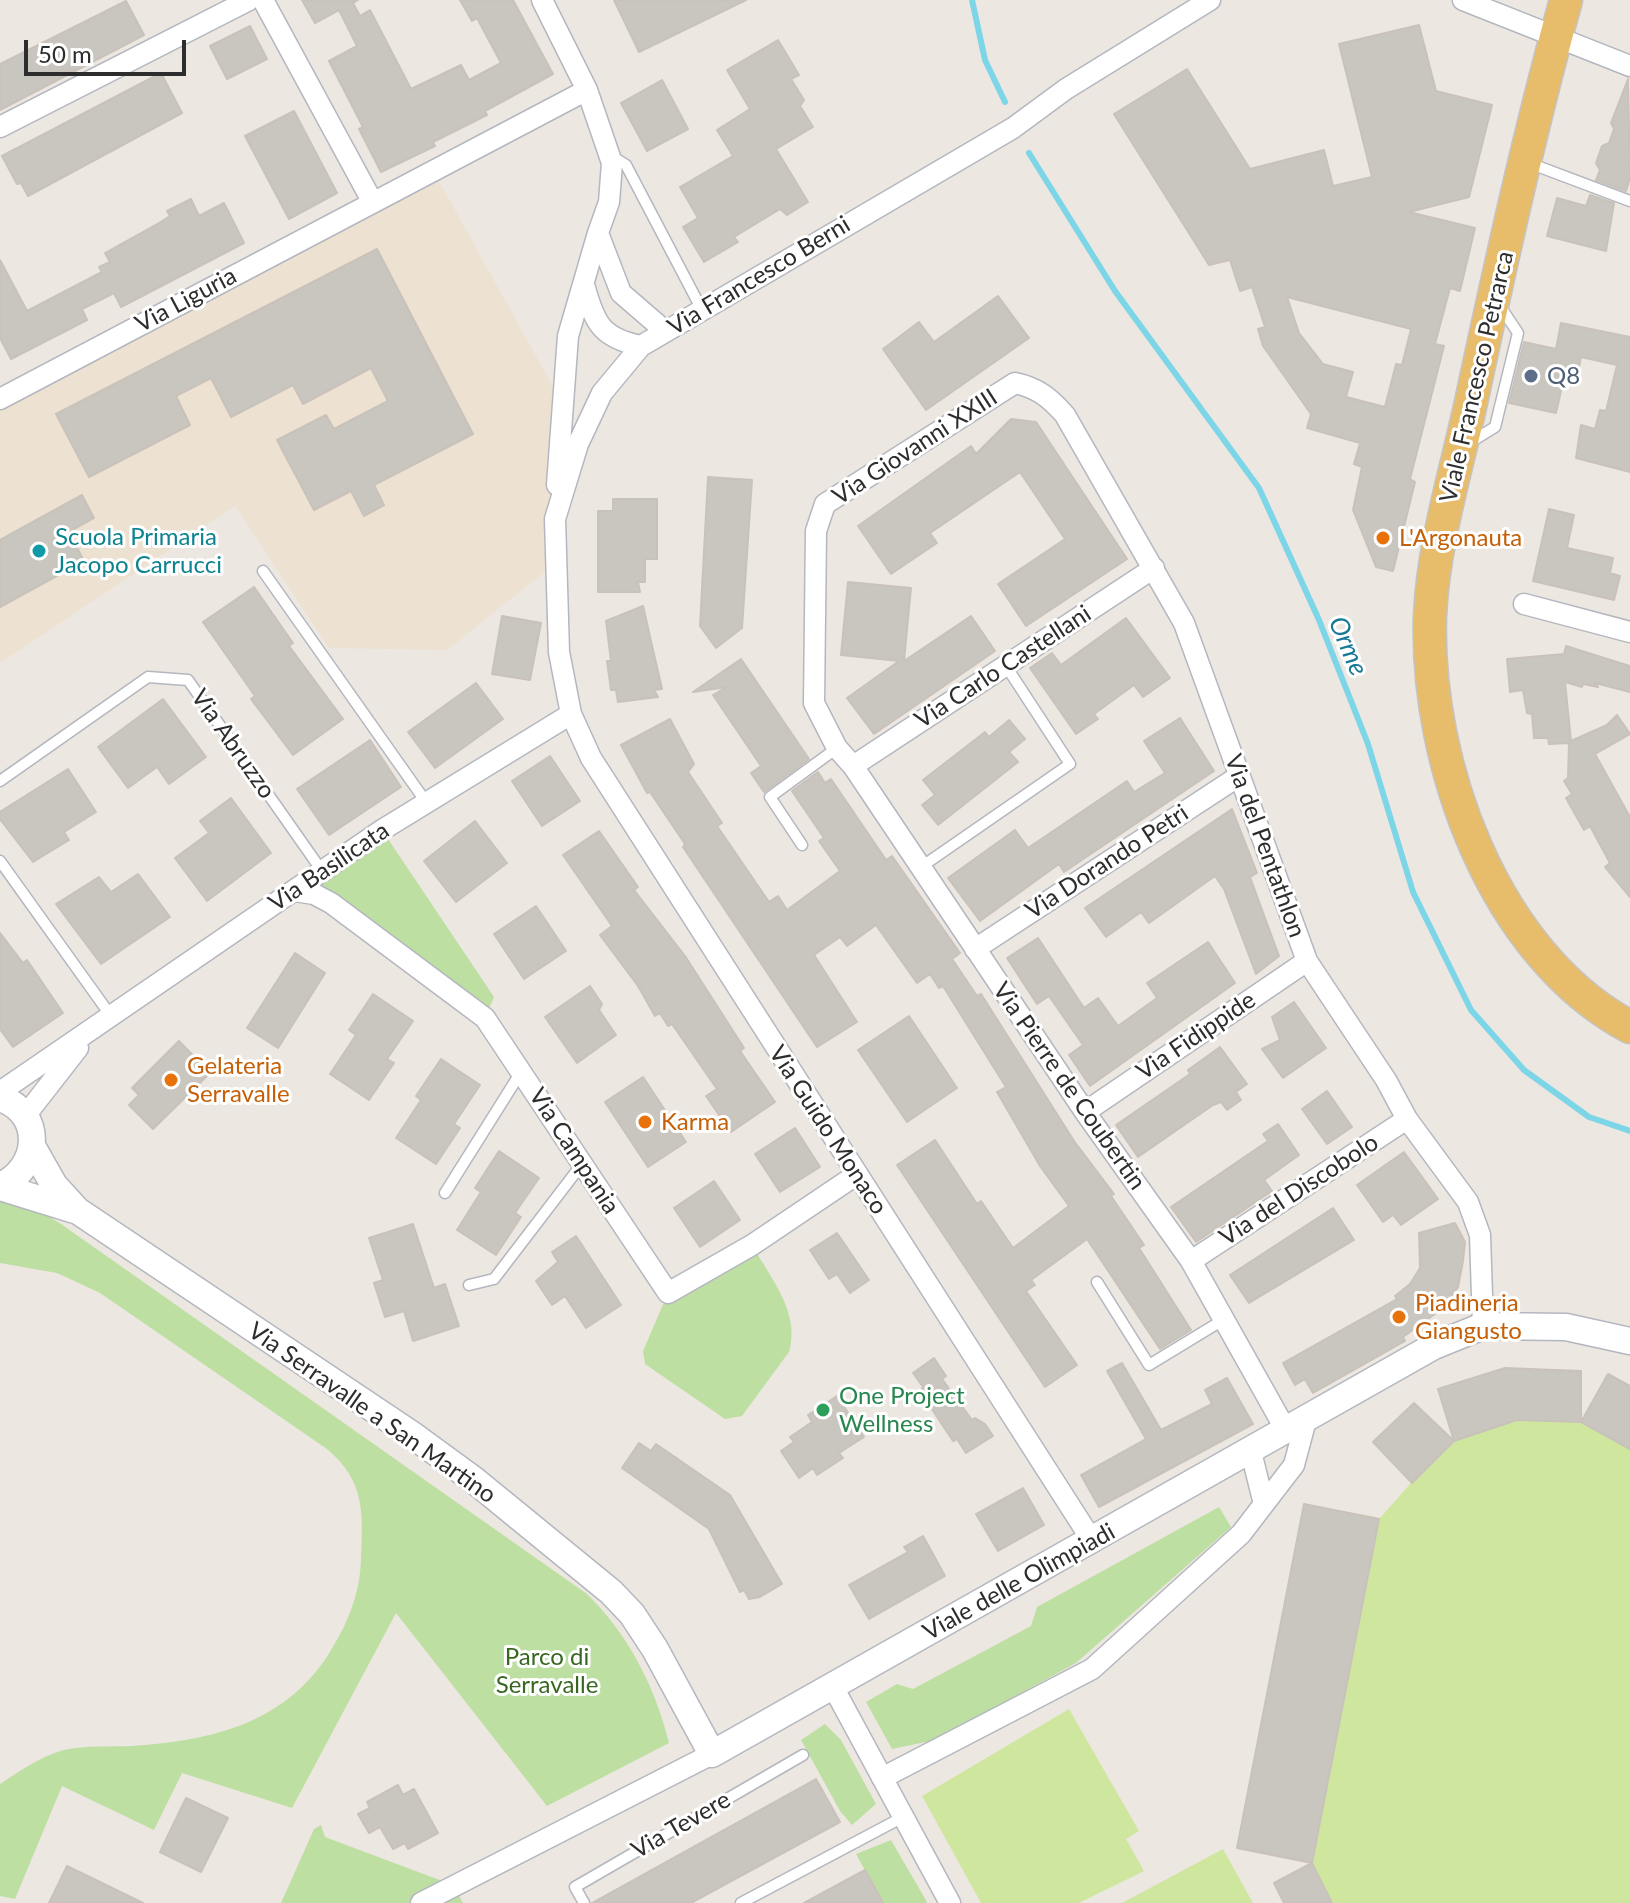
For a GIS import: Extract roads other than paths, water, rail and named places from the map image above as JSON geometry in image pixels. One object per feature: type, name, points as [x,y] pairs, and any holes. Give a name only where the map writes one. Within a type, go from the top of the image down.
[{"type":"main road","name":"Viale Francesco Petrarca","points":[[1566,0],[1494,296],[1461,449],[1430,615],[1432,691],[1449,768],[1473,839],[1513,918],[1534,948],[1559,974],[1607,1014],[1630,1027]]},
{"type":"street","points":[[0,127],[249,0]]},
{"type":"street","points":[[263,0],[372,201]]},
{"type":"street","points":[[542,0],[587,90],[608,154],[612,184],[585,288],[568,336],[555,519]]},
{"type":"street","name":"Via Francesco Berni","points":[[571,714],[559,652],[555,519],[578,444],[602,393],[641,346],[1013,128],[1079,81],[1210,0]]},
{"type":"street","points":[[1463,0],[1630,66]]},
{"type":"street","name":"Via Liguria","points":[[2,392],[587,90]]},
{"type":"street","points":[[598,233],[621,293],[665,331]]},
{"type":"street","points":[[585,288],[593,319],[606,333],[620,342],[641,346]]},
{"type":"street","name":"Via del Pentathlon","points":[[1015,383],[1032,387],[1048,396],[1065,415],[1184,623],[1307,961],[1386,1080],[1407,1119],[1468,1202],[1480,1235],[1483,1326]]},
{"type":"street","name":"Via Giovanni XXIII","points":[[837,748],[814,703],[816,531],[825,504],[1015,383]]},
{"type":"street","name":"Via Carlo Castellani","points":[[853,766],[1154,568]]},
{"type":"street","points":[[1524,604],[1630,632]]},
{"type":"street","name":"Via Basilicata","points":[[0,1092],[426,802],[571,714]]},
{"type":"street","name":"Via Guido Monaco","points":[[571,714],[591,758],[1093,1542]]},
{"type":"street","name":"Via Pierre de Coubertin","points":[[837,748],[853,766],[1085,1112],[1191,1261],[1223,1320],[1297,1426]]},
{"type":"street","name":"Via Dorando Petri","points":[[975,949],[1239,776]]},
{"type":"street","name":"Via Campania","points":[[294,891],[314,894],[331,903],[413,960],[485,1018],[668,1293],[752,1245],[856,1175]]},
{"type":"street","name":"Via Fidippide","points":[[1085,1112],[1307,961]]},
{"type":"street","name":"Via Basilicata","points":[[25,1116],[93,1029]]},
{"type":"street","points":[[0,1098],[25,1116],[31,1128],[33,1148],[54,1185],[78,1211]]},
{"type":"street","name":"Via del Discobolo","points":[[1191,1261],[1407,1119]]},
{"type":"street","points":[[0,1186],[21,1173],[33,1148]]},
{"type":"street","points":[[0,1186],[78,1211]]},
{"type":"street","name":"Via Serravalle a San Martino","points":[[78,1211],[411,1434],[611,1592],[655,1649],[712,1754]]},
{"type":"street","name":"Viale delle Olimpiadi","points":[[421,1903],[712,1754],[1093,1542],[1434,1346],[1483,1326],[1566,1327],[1630,1341]]},
{"type":"street","points":[[882,1778],[1092,1669],[1241,1534],[1294,1465],[1297,1426]]},
{"type":"street","points":[[1251,1452],[1264,1504]]},
{"type":"street","points":[[832,1685],[947,1902]]},
{"type":"lane","points":[[608,154],[626,165],[702,310]]},
{"type":"lane","points":[[1527,162],[1630,201]]},
{"type":"lane","points":[[263,571],[426,802]]},
{"type":"lane","points":[[921,867],[1070,764],[1006,666]]},
{"type":"lane","name":"Via Abruzzo","points":[[0,781],[148,677],[188,680],[322,871]]},
{"type":"lane","points":[[802,845],[770,797],[837,748]]},
{"type":"lane","points":[[0,861],[111,1016]]},
{"type":"lane","points":[[445,1193],[522,1071]]},
{"type":"lane","points":[[469,1285],[494,1279],[582,1164]]},
{"type":"lane","points":[[1097,1282],[1149,1365],[1223,1320]]},
{"type":"lane","name":"Via Tevere","points":[[584,1903],[575,1887],[803,1755]]},
{"type":"lane","points":[[741,1903],[903,1817]]},
{"type":"waterway","name":"Orme","points":[[972,0],[985,60],[1005,102]]},
{"type":"waterway","name":"Orme","points":[[1029,153],[1115,291],[1259,488],[1319,620],[1368,744],[1413,892],[1471,1010],[1524,1070],[1589,1117],[1630,1131]]},
{"type":"place","name":"Q8","points":[[1531,376]]},
{"type":"place","name":"L'Argonauta","points":[[1383,538]]},
{"type":"place","name":"Scuola Primaria Jacopo Carrucci","points":[[39,551]]},
{"type":"place","name":"Gelateria Serravalle","points":[[171,1080]]},
{"type":"place","name":"Karma","points":[[645,1122]]},
{"type":"place","name":"Piadineria Giangusto","points":[[1399,1317]]},
{"type":"place","name":"One Project Wellness","points":[[823,1410]]},
{"type":"park label","name":"Parco di Serravalle","points":[[547,1671]]}]
